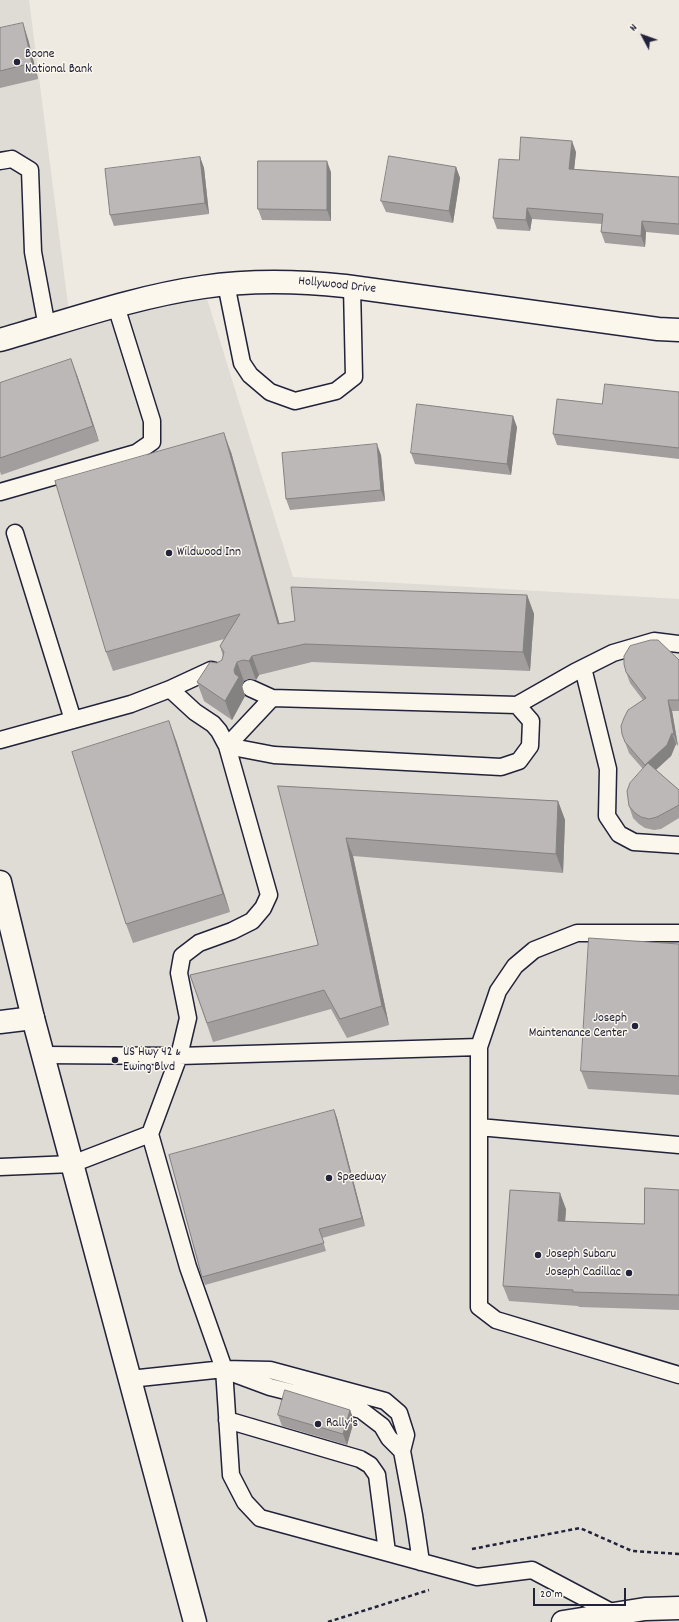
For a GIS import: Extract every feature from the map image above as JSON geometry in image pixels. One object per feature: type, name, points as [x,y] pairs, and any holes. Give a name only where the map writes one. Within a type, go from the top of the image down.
[{"type":"main road","name":"Hollywood Drive","points":[[0,340],[148,297],[203,286],[250,282],[307,282],[352,287],[658,329],[679,330]]},
{"type":"main road","points":[[0,882],[33,1018],[195,1622]]},
{"type":"main road","points":[[0,1022],[33,1018]]},
{"type":"main road","points":[[563,1622],[616,1618],[645,1609],[679,1608]]},
{"type":"lane","points":[[0,161],[12,159],[30,170],[33,252],[47,327]]},
{"type":"lane","points":[[226,284],[242,363],[250,375],[270,392],[295,401],[336,391],[354,377],[352,287]]},
{"type":"lane","points":[[6,490],[136,453],[152,442],[152,421],[116,306]]},
{"type":"lane","points":[[15,533],[72,720]]},
{"type":"lane","points":[[250,688],[272,698],[517,705],[613,653],[654,641],[679,644]]},
{"type":"lane","points":[[583,668],[608,769],[607,816],[619,834],[634,842],[679,845]]},
{"type":"lane","points":[[0,740],[131,704],[170,689],[211,670],[222,673]]},
{"type":"lane","points":[[170,689],[195,712],[213,724],[219,730],[227,746],[269,895],[263,908],[252,921],[232,931],[199,943],[182,956],[179,972],[188,1018],[180,1056],[150,1134],[188,1268],[224,1369],[231,1475],[245,1502],[260,1518],[477,1577],[532,1570],[616,1618]]},
{"type":"lane","points":[[227,746],[272,698]]},
{"type":"lane","points":[[227,746],[274,756],[501,766],[519,761],[530,746],[531,721],[517,705]]},
{"type":"lane","points":[[679,934],[577,933],[534,950],[515,966],[498,991],[479,1047],[479,1307],[496,1320],[679,1375]]},
{"type":"lane","points":[[43,1055],[180,1056],[479,1047]]},
{"type":"lane","points":[[479,1127],[679,1145]]},
{"type":"lane","points":[[1,1164],[72,1164],[150,1134]]},
{"type":"lane","points":[[130,1379],[224,1369],[270,1370],[385,1401],[399,1413],[406,1435],[402,1451],[421,1562]]},
{"type":"lane","points":[[228,1420],[360,1458],[370,1465],[377,1475],[386,1552]]},
{"type":"path","points":[[466,1550],[580,1528],[632,1551],[679,1554]]},
{"type":"path","points":[[328,1622],[433,1589]]},
{"type":"shaded area","points":[[0,0],[29,0],[70,320],[203,286],[293,577],[679,599],[679,1622],[0,1622]]},
{"type":"building","points":[[23,23],[32,63],[0,71],[0,28]]},
{"type":"building","points":[[521,137],[572,141],[569,169],[679,177],[679,224],[642,221],[641,236],[601,232],[603,214],[527,208],[526,220],[493,218],[499,159],[519,160]]},
{"type":"building","points":[[389,156],[456,167],[449,211],[381,201]]},
{"type":"building","points":[[200,157],[205,203],[110,215],[105,169]]},
{"type":"building","points":[[258,161],[327,161],[327,210],[258,209]]},
{"type":"building","points":[[71,359],[93,426],[0,458],[0,383]]},
{"type":"building","points":[[605,384],[679,392],[679,448],[553,434],[557,399],[602,404]]},
{"type":"building","points":[[417,404],[513,416],[507,464],[411,453]]},
{"type":"building","name":"Wildwood Inn","points":[[224,433],[278,624],[295,621],[291,587],[527,595],[523,652],[305,644],[252,656],[249,661],[243,660],[237,662],[234,670],[235,674],[239,677],[225,701],[197,682],[210,662],[217,663],[222,660],[224,652],[220,646],[240,614],[106,652],[55,481]]},
{"type":"building","points":[[377,444],[381,490],[286,499],[282,453]]},
{"type":"building","points":[[651,640],[658,640],[679,660],[679,700],[668,700],[674,735],[672,733],[667,745],[645,765],[625,742],[622,734],[621,726],[628,710],[646,698],[626,672],[624,656],[630,646]]},
{"type":"building","points":[[169,721],[223,894],[126,924],[72,752]]},
{"type":"building","points":[[648,763],[679,790],[679,805],[657,817],[649,819],[641,817],[629,806],[627,791],[630,783]]},
{"type":"building","points":[[278,786],[558,801],[556,854],[346,838],[382,1006],[340,1019],[324,990],[207,1023],[190,975],[318,945]]},
{"type":"building","name":"Joseph Maintenance Center","points":[[589,938],[679,944],[679,1076],[581,1071]]},
{"type":"building","name":"Speedway","points":[[334,1110],[362,1218],[319,1229],[324,1243],[202,1277],[169,1155]]},
{"type":"building","points":[[645,1188],[679,1190],[679,1295],[573,1292],[573,1290],[503,1286],[510,1190],[560,1193],[558,1221],[644,1224]]},
{"type":"building","points":[[285,1390],[350,1410],[343,1434],[278,1415]]},
{"type":"place","name":"Boone National Bank","points":[[17,62]]},
{"type":"place","name":"Wildwood Inn","points":[[169,553]]},
{"type":"place","name":"Joseph Maintenance Center","points":[[635,1026]]},
{"type":"place","name":"US Hwy 42 & Ewing Blvd","points":[[115,1060]]},
{"type":"place","name":"Speedway","points":[[329,1178]]},
{"type":"place","name":"Joseph Subaru","points":[[538,1255]]},
{"type":"place","name":"Joseph Cadillac","points":[[629,1273]]},
{"type":"place","name":"Rally's","points":[[318,1424]]}]
